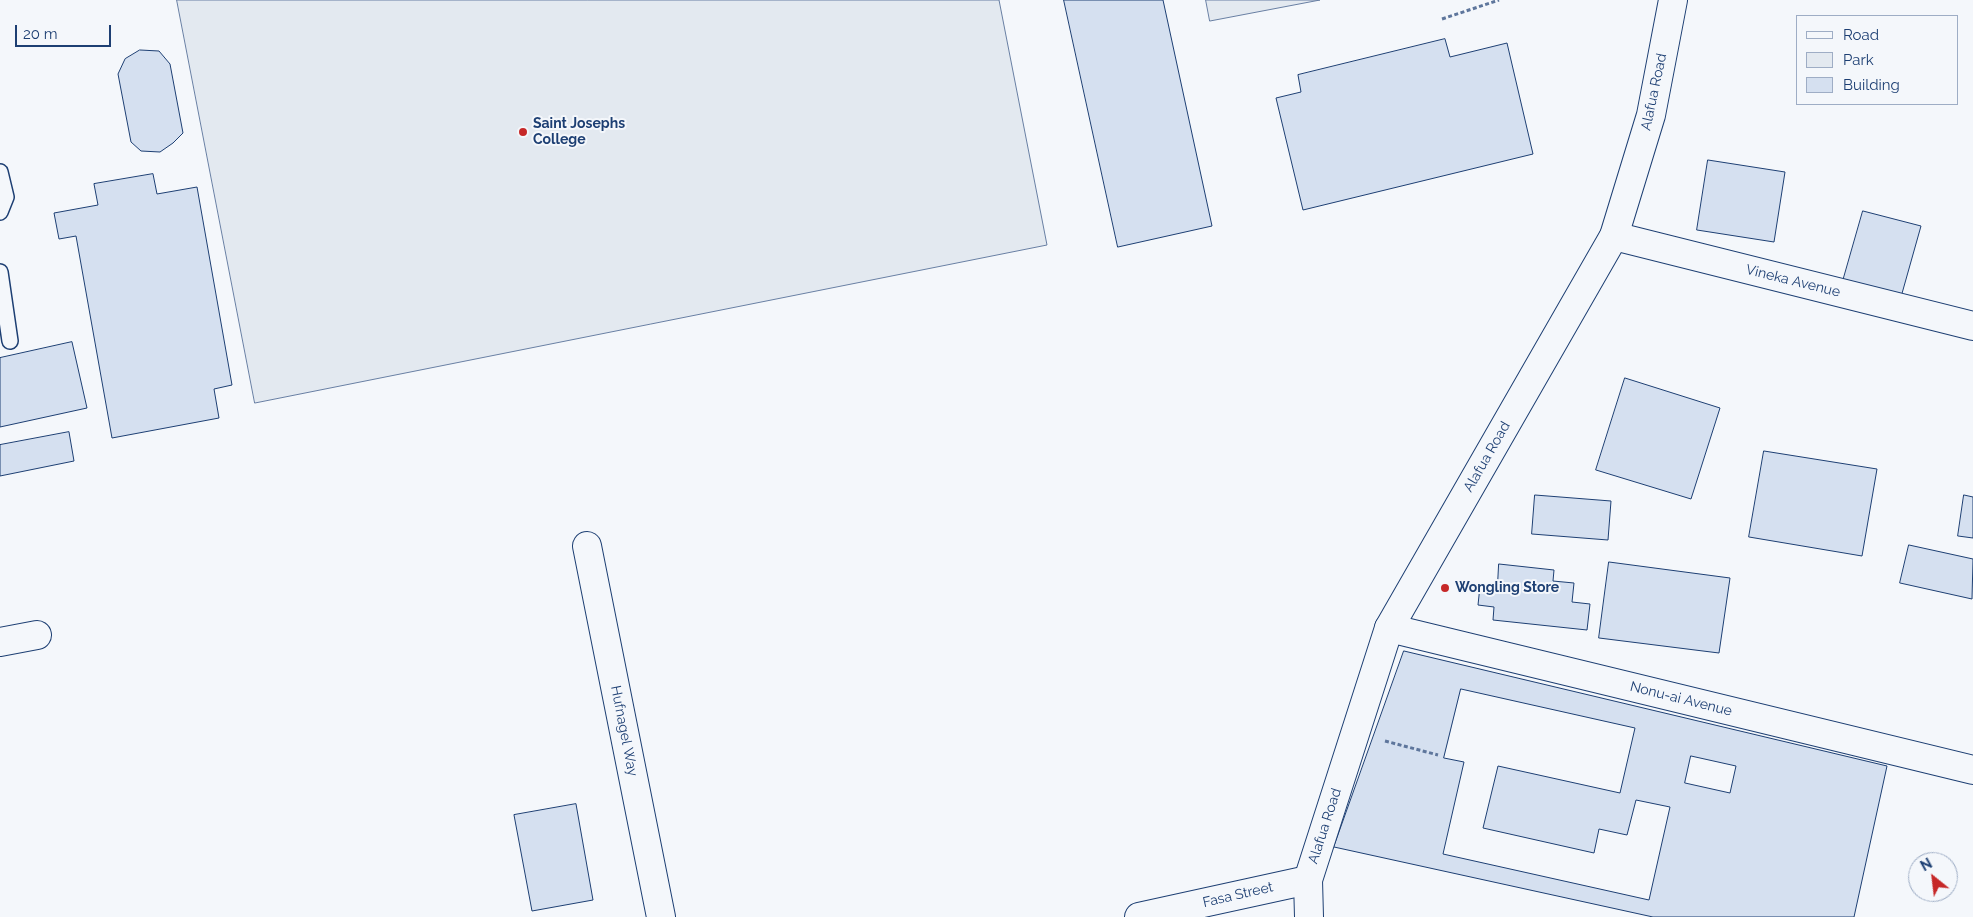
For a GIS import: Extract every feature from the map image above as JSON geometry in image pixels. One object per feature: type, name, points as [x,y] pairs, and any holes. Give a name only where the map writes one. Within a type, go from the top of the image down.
[{"type":"street","name":"Alafua Road","points":[[1309,917],[1308,880],[1390,628],[1614,236],[1651,115],[1673,0]]},
{"type":"street","name":"Vineka Avenue","points":[[1614,236],[1973,326]]},
{"type":"street","name":"Hufnagel Way","points":[[587,546],[660,917]]},
{"type":"street","name":"Nonu-ai Avenue","points":[[1390,628],[1973,770]]},
{"type":"street","points":[[0,642],[37,635]]},
{"type":"street","name":"Fasa Street","points":[[1140,917],[1308,880]]},
{"type":"lane","points":[[0,172],[6,197],[0,212]]},
{"type":"lane","points":[[0,272],[10,341]]},
{"type":"path","points":[[1442,19],[1499,0]]},
{"type":"path","points":[[1356,733],[1438,755]]},
{"type":"green space","name":"Saint Josephs College","points":[[177,0],[999,0],[1047,245],[255,403]]},
{"type":"green space","points":[[1206,0],[1320,0],[1210,21]]},
{"type":"building","points":[[1064,0],[1163,0],[1212,226],[1118,247]]},
{"type":"building","points":[[1445,39],[1450,57],[1507,43],[1533,154],[1303,210],[1276,98],[1301,92],[1298,75]]},
{"type":"building","points":[[140,50],[159,51],[170,64],[183,133],[160,152],[141,151],[131,142],[118,74],[125,59]]},
{"type":"building","points":[[1708,160],[1785,172],[1774,242],[1697,230]]},
{"type":"building","points":[[153,174],[157,194],[197,187],[232,385],[214,389],[219,418],[112,438],[76,236],[59,239],[54,213],[98,205],[94,184]]},
{"type":"building","points":[[1863,211],[1921,226],[1901,297],[1843,281]]},
{"type":"building","points":[[72,342],[87,408],[0,427],[0,358]]},
{"type":"building","points":[[1625,378],[1720,408],[1691,499],[1596,470]]},
{"type":"building","points":[[69,432],[74,461],[0,476],[0,445]]},
{"type":"building","points":[[1764,451],[1877,469],[1862,556],[1749,537]]},
{"type":"building","points":[[1535,495],[1611,501],[1608,540],[1532,534]]},
{"type":"building","points":[[1964,495],[1973,497],[1973,538],[1958,536]]},
{"type":"building","points":[[1909,545],[1973,559],[1972,599],[1900,583]]},
{"type":"building","points":[[1609,562],[1730,578],[1719,653],[1599,638]]},
{"type":"building","points":[[1499,564],[1554,570],[1553,581],[1574,583],[1572,602],[1590,604],[1587,630],[1493,620],[1494,607],[1478,605],[1480,586],[1497,588]]},
{"type":"building","points":[[1404,651],[1887,766],[1854,917],[1653,917],[1334,847]]},
{"type":"building","points":[[1461,689],[1635,728],[1620,793],[1498,766],[1483,828],[1594,853],[1599,829],[1627,835],[1636,800],[1670,807],[1649,900],[1443,854],[1464,762],[1444,758]]},
{"type":"building","points":[[1691,756],[1736,766],[1730,793],[1685,783]]},
{"type":"building","points":[[576,804],[593,900],[532,911],[514,815]]},
{"type":"place","name":"Saint Josephs College","points":[[523,132]]},
{"type":"place","name":"Wongling Store","points":[[1445,588]]}]
